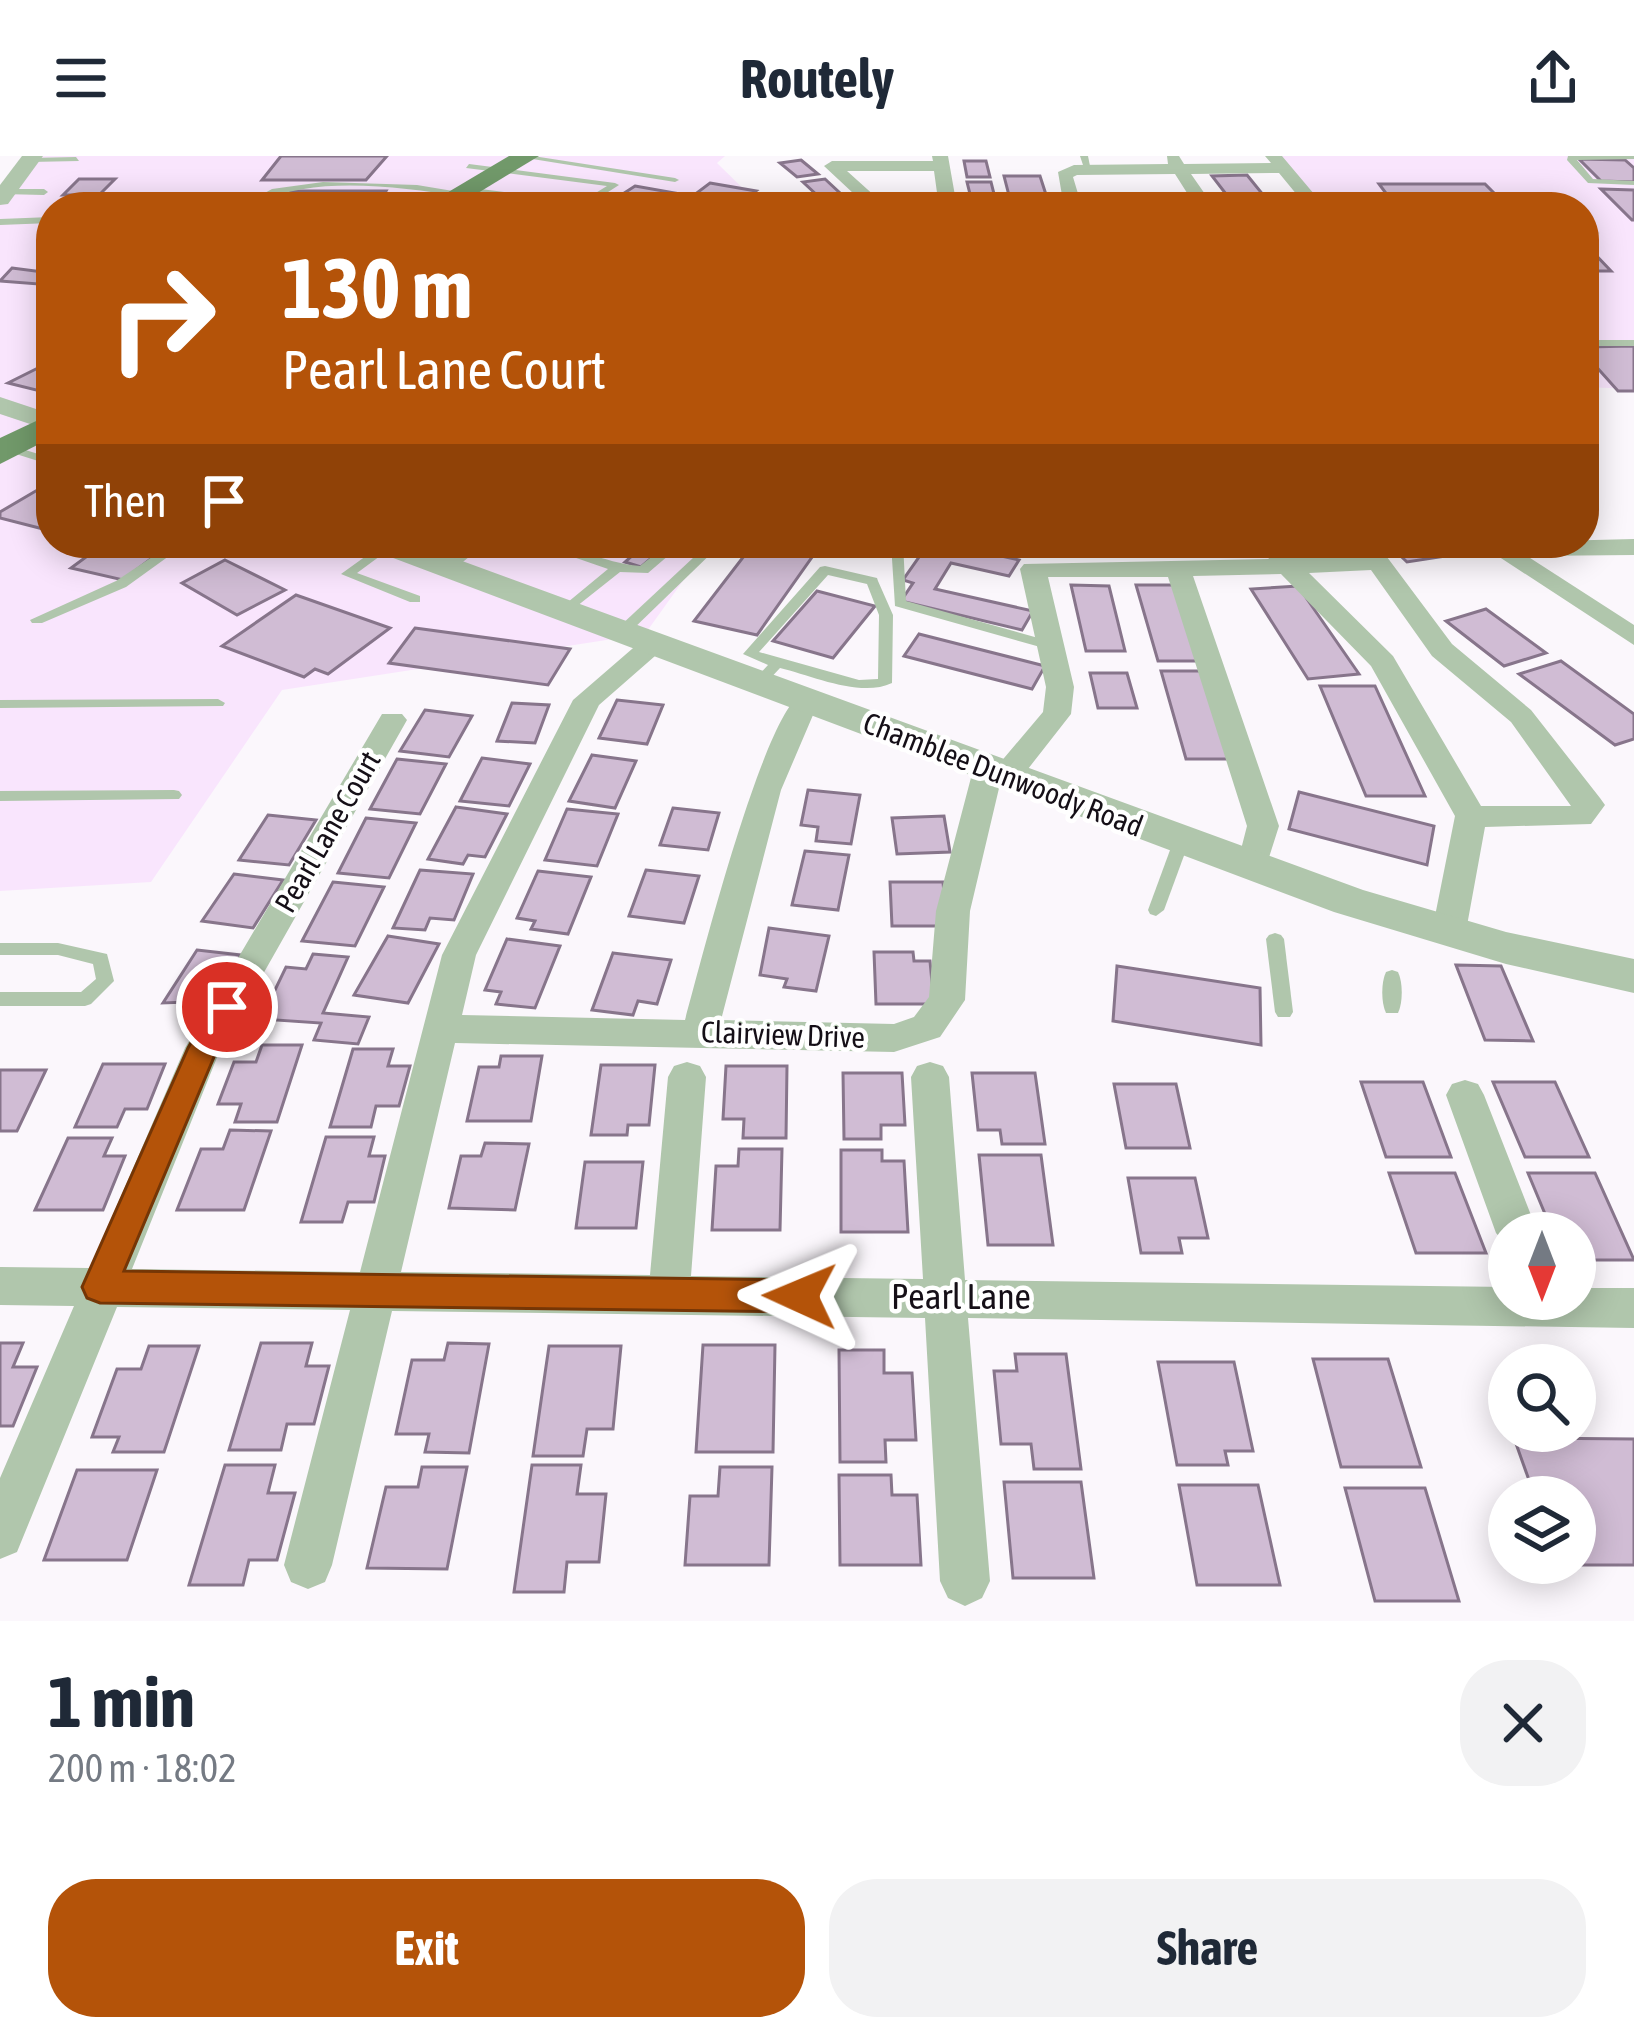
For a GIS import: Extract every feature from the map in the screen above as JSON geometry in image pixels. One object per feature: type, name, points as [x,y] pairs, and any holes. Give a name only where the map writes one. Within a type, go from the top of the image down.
[{"type":"main road","points":[[455,192],[518,161]]},
{"type":"main road","points":[[2,449],[36,431]]},
{"type":"street","points":[[3,196],[31,158]]},
{"type":"street","points":[[861,192],[832,166],[941,161],[945,192]]},
{"type":"street","points":[[1069,192],[1064,175],[1086,163],[1278,162],[1303,192]]},
{"type":"street","points":[[1176,163],[1195,192]]},
{"type":"street","points":[[0,405],[36,418]]},
{"type":"street","points":[[1599,547],[1634,547]]},
{"type":"street","name":"Chamblee Dunwoody Road","points":[[424,558],[641,636],[768,672],[805,700],[1180,842],[1449,931],[1634,976]]},
{"type":"street","points":[[997,773],[1058,714],[1060,687],[1030,558]]},
{"type":"street","points":[[1053,558],[1178,569],[1257,558]]},
{"type":"street","points":[[1282,558],[1383,662],[1478,816],[1449,931]]},
{"type":"street","points":[[1321,558],[1378,562]]},
{"type":"street","points":[[1373,558],[1442,650],[1521,716],[1589,805],[1580,817],[1478,816]]},
{"type":"street","points":[[1513,558],[1634,638]]},
{"type":"street","points":[[1178,569],[1262,826],[1253,865]]},
{"type":"street","points":[[308,1565],[459,955],[587,700],[641,636]]},
{"type":"street","points":[[700,1032],[766,790],[805,700]]},
{"type":"street","name":"Pearl Lane Court","points":[[0,1535],[203,1048],[392,720]]},
{"type":"street","name":"Clairview Drive","points":[[441,1029],[894,1038],[927,1027],[947,1000],[953,910],[997,773]]},
{"type":"street","points":[[930,1076],[964,1581]]},
{"type":"street","points":[[669,1294],[687,1077]]},
{"type":"street","points":[[1465,1095],[1509,1212]]},
{"type":"street","name":"Pearl Lane","points":[[0,1286],[1488,1301]]},
{"type":"street","name":"Pearl Lane","points":[[1596,1305],[1634,1308]]},
{"type":"lane","points":[[1634,157],[1570,158],[1591,181],[1634,183]]},
{"type":"lane","points":[[31,158],[76,159]]},
{"type":"lane","points":[[518,161],[675,180]]},
{"type":"lane","points":[[518,161],[615,185],[604,192]]},
{"type":"lane","points":[[264,192],[466,183],[514,192]]},
{"type":"lane","points":[[3,196],[36,193]]},
{"type":"lane","points":[[0,223],[36,221]]},
{"type":"lane","points":[[1599,343],[1634,343]]},
{"type":"lane","points":[[2,449],[36,458]]},
{"type":"lane","points":[[37,620],[121,584],[159,558]]},
{"type":"lane","points":[[368,558],[347,574],[415,599]]},
{"type":"lane","points":[[448,567],[460,558]]},
{"type":"lane","points":[[586,558],[643,570],[658,558]]},
{"type":"lane","points":[[641,636],[704,558]]},
{"type":"lane","points":[[898,558],[900,603],[1051,646]]},
{"type":"lane","points":[[568,610],[617,568]]},
{"type":"lane","points":[[825,570],[872,581],[886,615],[886,683],[768,672],[750,654],[825,570]]},
{"type":"lane","points":[[0,704],[218,703]]},
{"type":"lane","points":[[0,796],[174,795]]},
{"type":"lane","points":[[1156,910],[1180,842]]},
{"type":"lane","points":[[1275,939],[1283,1012]]},
{"type":"lane","points":[[0,949],[58,949],[101,958],[105,980],[85,999],[0,999]]},
{"type":"lane","points":[[1392,977],[1392,1008]]},
{"type":"shaded area","points":[[38,156],[725,156],[717,163],[747,192],[36,192],[36,558],[699,558],[645,634],[282,690],[151,882],[0,891],[0,203]]},
{"type":"shaded area","points":[[1269,156],[1634,156],[1634,389],[1599,388],[1599,192],[1296,192]]},
{"type":"building","points":[[281,156],[387,156],[366,180],[262,180]]},
{"type":"building","points":[[1579,159],[1625,160],[1634,168],[1634,182],[1601,181]]},
{"type":"building","points":[[801,160],[818,174],[797,177],[780,163]]},
{"type":"building","points":[[964,161],[986,161],[990,177],[967,177]]},
{"type":"building","points":[[1247,175],[1261,192],[1224,192],[1212,176]]},
{"type":"building","points":[[1004,176],[1040,176],[1045,192],[1008,192]]},
{"type":"building","points":[[79,179],[115,179],[102,192],[66,192]]},
{"type":"building","points":[[825,179],[839,192],[814,192],[803,182]]},
{"type":"building","points":[[967,182],[991,182],[994,192],[970,192]]},
{"type":"building","points":[[710,183],[756,191],[755,192],[698,192]]},
{"type":"building","points":[[1379,184],[1485,184],[1493,192],[1385,192]]},
{"type":"building","points":[[635,186],[669,192],[626,192]]},
{"type":"building","points":[[1601,189],[1634,190],[1634,220],[1632,220]]},
{"type":"building","points":[[287,191],[386,191],[385,192]]},
{"type":"building","points":[[12,268],[36,271],[36,284],[0,281]]},
{"type":"building","points":[[1634,346],[1634,391],[1618,391],[1599,370],[1599,347]]},
{"type":"building","points":[[36,369],[36,390],[8,383]]},
{"type":"building","points":[[36,491],[36,527],[0,518],[0,512]]},
{"type":"building","points":[[85,558],[152,558],[123,580],[71,568]]},
{"type":"building","points":[[630,558],[652,558],[641,567],[625,562]]},
{"type":"building","points":[[742,558],[811,558],[757,635],[694,621]]},
{"type":"building","points":[[918,558],[1019,560],[1009,576],[951,563],[935,589],[1033,611],[1022,630],[901,601],[913,583],[903,580]]},
{"type":"building","points":[[225,560],[285,590],[237,615],[182,583]]},
{"type":"building","points":[[1071,585],[1109,586],[1125,651],[1086,651]]},
{"type":"building","points":[[1136,585],[1173,585],[1198,661],[1158,661]]},
{"type":"building","points":[[1298,586],[1359,674],[1308,679],[1251,589]]},
{"type":"building","points":[[817,591],[875,606],[833,658],[773,641]]},
{"type":"building","points":[[296,595],[390,628],[328,674],[315,669],[304,677],[222,646]]},
{"type":"building","points":[[1486,609],[1546,653],[1504,666],[1446,621]]},
{"type":"building","points":[[415,628],[570,649],[548,685],[389,663]]},
{"type":"building","points":[[919,634],[1045,666],[1032,689],[904,656]]},
{"type":"building","points":[[1561,661],[1634,714],[1634,739],[1615,745],[1519,674]]},
{"type":"building","points":[[1161,671],[1201,671],[1229,759],[1186,759]]},
{"type":"building","points":[[1090,673],[1127,673],[1137,708],[1098,708]]},
{"type":"building","points":[[1320,686],[1375,686],[1425,796],[1366,796]]},
{"type":"building","points":[[617,700],[663,705],[647,744],[599,738]]},
{"type":"building","points":[[512,703],[549,705],[535,743],[497,741]]},
{"type":"building","points":[[425,710],[472,716],[449,757],[400,751]]},
{"type":"building","points":[[592,755],[636,761],[615,808],[569,801]]},
{"type":"building","points":[[482,758],[530,764],[509,806],[460,801]]},
{"type":"building","points":[[397,759],[446,764],[420,814],[370,809]]},
{"type":"building","points":[[808,790],[860,795],[851,844],[816,841],[818,827],[801,825]]},
{"type":"building","points":[[1299,792],[1434,826],[1427,865],[1289,829]]},
{"type":"building","points":[[456,807],[507,814],[485,857],[468,855],[463,864],[428,859]]},
{"type":"building","points":[[673,808],[719,813],[708,850],[660,845]]},
{"type":"building","points":[[567,809],[618,814],[597,866],[545,860]]},
{"type":"building","points":[[268,815],[316,820],[289,865],[239,860]]},
{"type":"building","points":[[944,816],[950,852],[897,854],[892,818]]},
{"type":"building","points":[[366,818],[416,823],[389,878],[338,873]]},
{"type":"building","points":[[805,851],[849,855],[838,910],[792,905]]},
{"type":"building","points":[[420,870],[473,874],[454,920],[430,918],[425,930],[393,928]]},
{"type":"building","points":[[646,870],[699,876],[684,923],[629,916]]},
{"type":"building","points":[[538,871],[591,877],[568,934],[531,929],[535,921],[517,918]]},
{"type":"building","points":[[234,874],[283,880],[253,928],[202,921]]},
{"type":"building","points":[[333,882],[384,887],[355,946],[302,941]]},
{"type":"building","points":[[890,882],[943,882],[947,926],[892,926]]},
{"type":"building","points":[[769,928],[829,936],[816,991],[784,987],[787,979],[760,975]]},
{"type":"building","points":[[388,936],[439,944],[408,1003],[354,995]]},
{"type":"building","points":[[507,939],[560,946],[535,1008],[496,1004],[501,992],[485,990]]},
{"type":"building","points":[[197,950],[241,955],[214,1001],[163,1003]]},
{"type":"building","points":[[874,952],[913,952],[914,961],[930,961],[934,1004],[876,1004]]},
{"type":"building","points":[[613,953],[671,960],[657,1004],[638,1001],[633,1015],[592,1010]]},
{"type":"building","points":[[313,954],[348,957],[323,1013],[369,1017],[358,1044],[314,1040],[321,1023],[261,1019],[286,967],[306,969]]},
{"type":"building","points":[[1456,965],[1501,966],[1533,1041],[1485,1040]]},
{"type":"building","points":[[1117,966],[1260,988],[1261,1045],[1113,1021]]},
{"type":"building","points":[[262,1045],[302,1045],[277,1122],[235,1122],[241,1104],[218,1104],[234,1062],[256,1062]]},
{"type":"building","points":[[353,1049],[393,1049],[388,1066],[410,1066],[399,1106],[376,1106],[371,1127],[330,1127]]},
{"type":"building","points":[[501,1056],[542,1056],[531,1121],[467,1121],[479,1067],[499,1067]]},
{"type":"building","points":[[103,1064],[165,1064],[147,1109],[125,1109],[117,1127],[75,1127]]},
{"type":"building","points":[[601,1065],[655,1065],[649,1125],[628,1125],[627,1135],[591,1135]]},
{"type":"building","points":[[726,1066],[787,1066],[786,1138],[743,1138],[744,1119],[723,1119]]},
{"type":"building","points":[[0,1070],[46,1070],[17,1131],[0,1131]]},
{"type":"building","points":[[843,1073],[902,1073],[905,1125],[881,1125],[881,1139],[844,1139]]},
{"type":"building","points":[[972,1073],[1035,1073],[1045,1144],[1002,1144],[1000,1130],[978,1130]]},
{"type":"building","points":[[1361,1082],[1423,1082],[1451,1157],[1386,1157]]},
{"type":"building","points":[[1493,1082],[1555,1082],[1589,1157],[1525,1157]]},
{"type":"building","points":[[1114,1084],[1176,1084],[1190,1148],[1126,1148]]},
{"type":"building","points":[[230,1130],[271,1131],[244,1210],[177,1210],[201,1149],[223,1149]]},
{"type":"building","points":[[326,1137],[374,1137],[369,1156],[385,1156],[374,1202],[348,1202],[342,1222],[301,1222]]},
{"type":"building","points":[[68,1138],[112,1138],[104,1156],[125,1156],[103,1210],[35,1210]]},
{"type":"building","points":[[485,1143],[529,1144],[515,1210],[449,1208],[461,1156],[481,1156]]},
{"type":"building","points":[[739,1149],[782,1149],[780,1230],[712,1230],[716,1166],[738,1166]]},
{"type":"building","points":[[841,1150],[882,1150],[882,1161],[904,1161],[908,1232],[841,1232]]},
{"type":"building","points":[[979,1155],[1041,1155],[1053,1245],[988,1245]]},
{"type":"building","points":[[585,1162],[643,1162],[636,1228],[576,1228]]},
{"type":"building","points":[[1389,1173],[1455,1173],[1486,1253],[1416,1253]]},
{"type":"building","points":[[1528,1173],[1595,1173],[1634,1260],[1596,1260],[1596,1212],[1544,1212]]},
{"type":"building","points":[[1128,1178],[1195,1178],[1208,1238],[1179,1238],[1182,1253],[1141,1253]]},
{"type":"building","points":[[0,1343],[23,1343],[13,1367],[37,1367],[13,1426],[0,1426]]},
{"type":"building","points":[[261,1343],[312,1343],[306,1366],[329,1366],[314,1424],[287,1424],[281,1450],[229,1450]]},
{"type":"building","points":[[448,1343],[489,1344],[469,1453],[425,1452],[429,1434],[396,1434],[412,1360],[444,1360]]},
{"type":"building","points":[[703,1345],[775,1345],[773,1452],[696,1452]]},
{"type":"building","points":[[149,1346],[199,1346],[164,1452],[113,1452],[119,1437],[92,1437],[117,1369],[141,1369]]},
{"type":"building","points":[[549,1346],[621,1346],[613,1429],[587,1429],[583,1456],[533,1456]]},
{"type":"building","points":[[839,1350],[884,1350],[884,1373],[912,1373],[916,1440],[885,1440],[886,1462],[840,1462]]},
{"type":"building","points":[[1015,1354],[1066,1354],[1081,1469],[1034,1469],[1031,1444],[1001,1444],[994,1371],[1017,1371]]},
{"type":"building","points":[[1313,1359],[1388,1359],[1421,1467],[1341,1467]]},
{"type":"building","points":[[1158,1362],[1234,1362],[1253,1451],[1225,1451],[1228,1465],[1177,1465]]},
{"type":"building","points":[[1596,1439],[1634,1439],[1634,1565],[1596,1565],[1596,1476],[1528,1476],[1519,1452],[1596,1452]]},
{"type":"building","points":[[225,1465],[275,1465],[268,1493],[295,1493],[277,1560],[249,1560],[243,1585],[189,1585]]},
{"type":"building","points":[[532,1465],[581,1465],[577,1494],[606,1494],[599,1562],[567,1562],[564,1592],[514,1592]]},
{"type":"building","points":[[422,1467],[467,1467],[447,1569],[367,1568],[386,1487],[418,1487]]},
{"type":"building","points":[[720,1467],[772,1467],[769,1565],[685,1565],[690,1496],[718,1496]]},
{"type":"building","points":[[77,1470],[157,1470],[127,1560],[44,1560]]},
{"type":"building","points":[[839,1475],[891,1475],[892,1495],[917,1495],[921,1565],[840,1565]]},
{"type":"building","points":[[1004,1482],[1081,1482],[1094,1578],[1013,1578]]},
{"type":"building","points":[[1179,1485],[1258,1485],[1280,1585],[1197,1585]]},
{"type":"building","points":[[1345,1488],[1425,1488],[1459,1601],[1375,1601]]},
{"type":"route","points":[[227,1007],[203,1048],[100,1287],[800,1296]]}]
